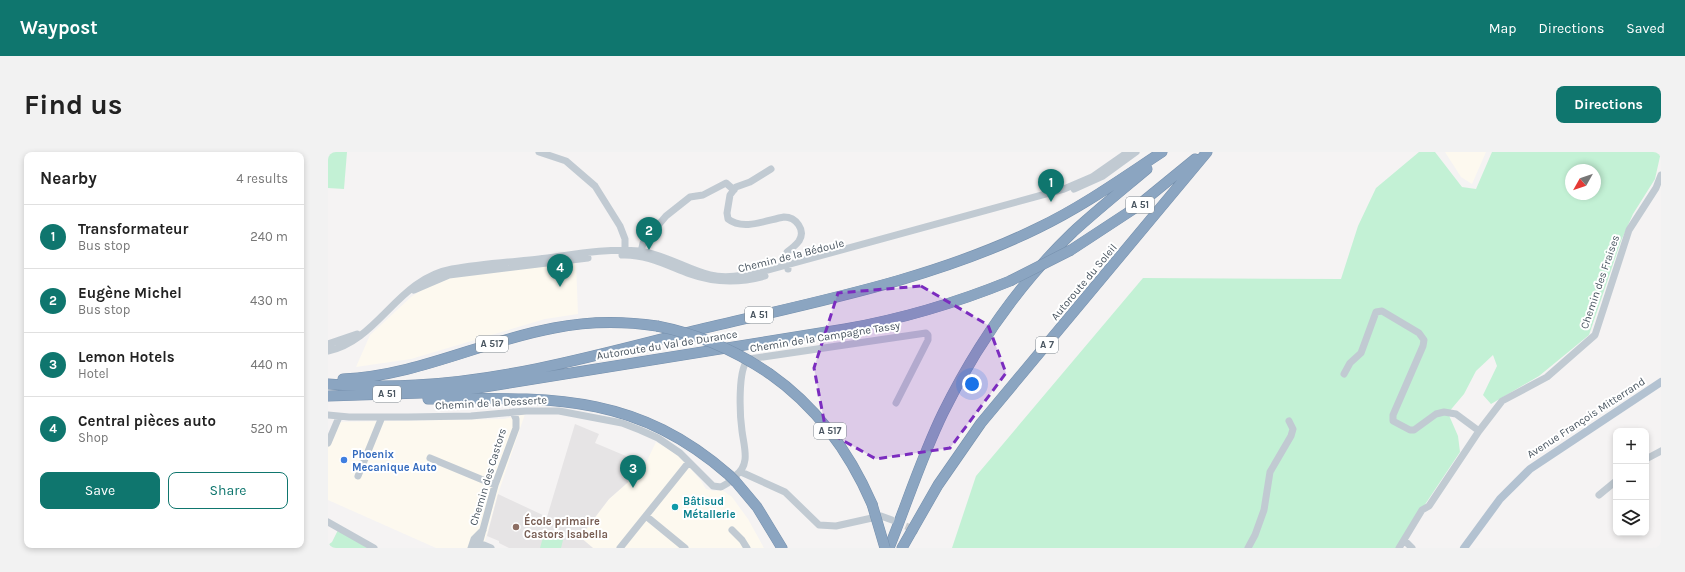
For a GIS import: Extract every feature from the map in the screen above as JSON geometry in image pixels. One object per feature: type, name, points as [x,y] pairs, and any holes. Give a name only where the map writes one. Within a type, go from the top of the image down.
[{"type":"highway","name":"Autoroute du Val de Durance","points":[[328,384],[381,386],[418,385],[516,373],[593,356],[922,274],[999,246],[1057,219],[1100,194],[1162,152]]},
{"type":"highway","points":[[889,548],[942,414],[963,375],[994,326],[1030,279],[1068,238],[1106,202],[1166,152]]},
{"type":"highway","name":"Autoroute du Val de Durance","points":[[328,396],[421,393],[478,388],[845,329],[925,311],[970,297],[1010,281],[1071,250],[1140,205],[1202,152]]},
{"type":"highway","name":"Autoroute du Soleil","points":[[902,548],[938,485],[981,423],[1207,152]]},
{"type":"highway","name":"A 517","points":[[328,380],[371,377],[397,373],[514,338],[562,326],[611,322],[657,326],[689,334],[719,345],[749,360],[770,374],[804,401],[826,426],[847,454],[872,504],[884,548]]},
{"type":"highway","points":[[328,396],[369,400],[512,398],[582,404],[627,415],[661,428],[696,449],[734,478],[757,507],[782,548]]},
{"type":"main road","name":"Avenue François Mitterrand","points":[[1464,548],[1500,498],[1530,469],[1661,382]]},
{"type":"street","points":[[539,152],[559,158],[574,166],[595,186],[637,253],[643,243],[666,216],[690,197],[703,195],[726,183],[734,190]]},
{"type":"street","name":"Chemin de la Bédoule","points":[[328,350],[351,342],[371,326],[396,301],[416,289],[450,275],[625,253],[637,253],[692,274],[724,281],[755,278],[788,267],[1064,188],[1092,177],[1128,152]]},
{"type":"street","name":"Chemin de la Bédoule","points":[[788,267],[1038,201],[1086,185],[1118,167],[1136,152]]},
{"type":"street","points":[[771,169],[734,190],[730,195],[726,213],[728,219],[734,224],[741,225],[784,216],[791,216],[797,221],[801,232],[799,241],[787,252],[788,267]]},
{"type":"street","name":"Chemin des Fraises","points":[[1399,548],[1422,510],[1429,506],[1478,431],[1502,401],[1547,377],[1595,336],[1629,230],[1656,188],[1661,175]]},
{"type":"street","points":[[620,226],[625,238],[625,253]]},
{"type":"street","points":[[1344,374],[1350,363],[1361,353],[1376,312],[1382,311],[1419,333],[1424,340],[1423,346],[1393,415],[1393,421],[1410,430],[1414,430],[1436,414],[1453,413],[1478,431]]},
{"type":"street","name":"Chemin de la Bédoule","points":[[328,344],[352,336],[371,326]]},
{"type":"street","name":"Chemin de la Campagne Tassy","points":[[734,478],[746,456],[741,419],[741,376],[743,364],[750,358],[926,333],[928,335],[928,340],[896,403]]},
{"type":"street","name":"Chemin de la Desserte","points":[[328,415],[382,417],[471,416],[513,412],[558,411],[622,424],[658,438],[680,453],[712,486],[721,487],[734,478]]},
{"type":"street","name":"Chemin des Castors","points":[[479,546],[495,485],[516,428],[516,419],[513,412]]},
{"type":"street","points":[[328,443],[339,416]]},
{"type":"street","points":[[358,476],[382,417]]},
{"type":"street","points":[[1248,548],[1255,535],[1264,510],[1270,472],[1291,436],[1293,429],[1289,421]]},
{"type":"street","points":[[1649,458],[1661,450]]},
{"type":"street","points":[[430,458],[495,485]]},
{"type":"street","points":[[620,548],[689,462]]},
{"type":"street","points":[[734,478],[785,492],[820,525],[836,526],[881,516],[892,520]]},
{"type":"street","points":[[1598,495],[1613,483]]},
{"type":"street","points":[[646,516],[685,548]]},
{"type":"street","points":[[328,522],[374,548]]},
{"type":"street","points":[[471,548],[474,539],[483,530]]},
{"type":"street","points":[[732,530],[742,540],[747,548]]},
{"type":"street","points":[[1404,540],[1412,548]]},
{"type":"street","points":[[479,546],[491,548]]},
{"type":"highlighted area","points":[[921,286],[988,325],[1006,373],[950,448],[876,459],[826,431],[814,368],[838,293]]},
{"type":"shaded area","points":[[1445,152],[1486,152],[1472,184],[1461,177]]},
{"type":"shaded area","points":[[576,262],[578,314],[545,319],[411,359],[356,367],[370,335],[411,297],[423,289],[453,277]]},
{"type":"shaded area","points":[[525,414],[498,494],[483,548],[436,548],[328,500],[328,436],[334,422],[504,419]]},
{"type":"shaded area","points":[[575,424],[599,434],[595,443],[645,464],[643,469],[609,499],[580,537],[593,548],[509,548],[499,543],[499,541],[487,536],[498,494],[547,517]]},
{"type":"shaded area","points":[[656,442],[680,456],[706,489],[714,491],[722,490],[732,497],[748,519],[764,548],[593,548],[580,537],[609,499],[643,469]]},
{"type":"green space","points":[[328,152],[347,152],[344,189],[328,188]]},
{"type":"green space","points":[[1419,152],[1435,152],[1462,187],[1476,189],[1492,152],[1661,152],[1655,179],[1633,214],[1621,241],[1589,335],[1539,376],[1491,404],[1483,395],[1497,366],[1493,355],[1476,371],[1464,394],[1448,413],[1458,436],[1460,452],[1396,548],[952,548],[976,476],[1143,278],[1341,279],[1358,226],[1376,188]]},
{"type":"green space","points":[[338,530],[368,548],[328,548],[328,545],[332,542]]},
{"type":"green space","points":[[545,530],[564,536],[561,548],[540,548]]},
{"type":"tunnel","points":[[896,522],[918,531]]},
{"type":"place","name":"Transformateur","points":[[1051,202]]},
{"type":"place","name":"Eugène Michel","points":[[649,250]]},
{"type":"place","name":"Central pièces auto","points":[[560,287]]},
{"type":"place","name":"Phoenix Mecanique Auto","points":[[344,460]]},
{"type":"place","name":"Lemon Hotels","points":[[633,488]]},
{"type":"place","name":"Bâtisud Métallerie","points":[[675,507]]},
{"type":"place","name":"École primaire Castors Isabella","points":[[516,527]]}]
